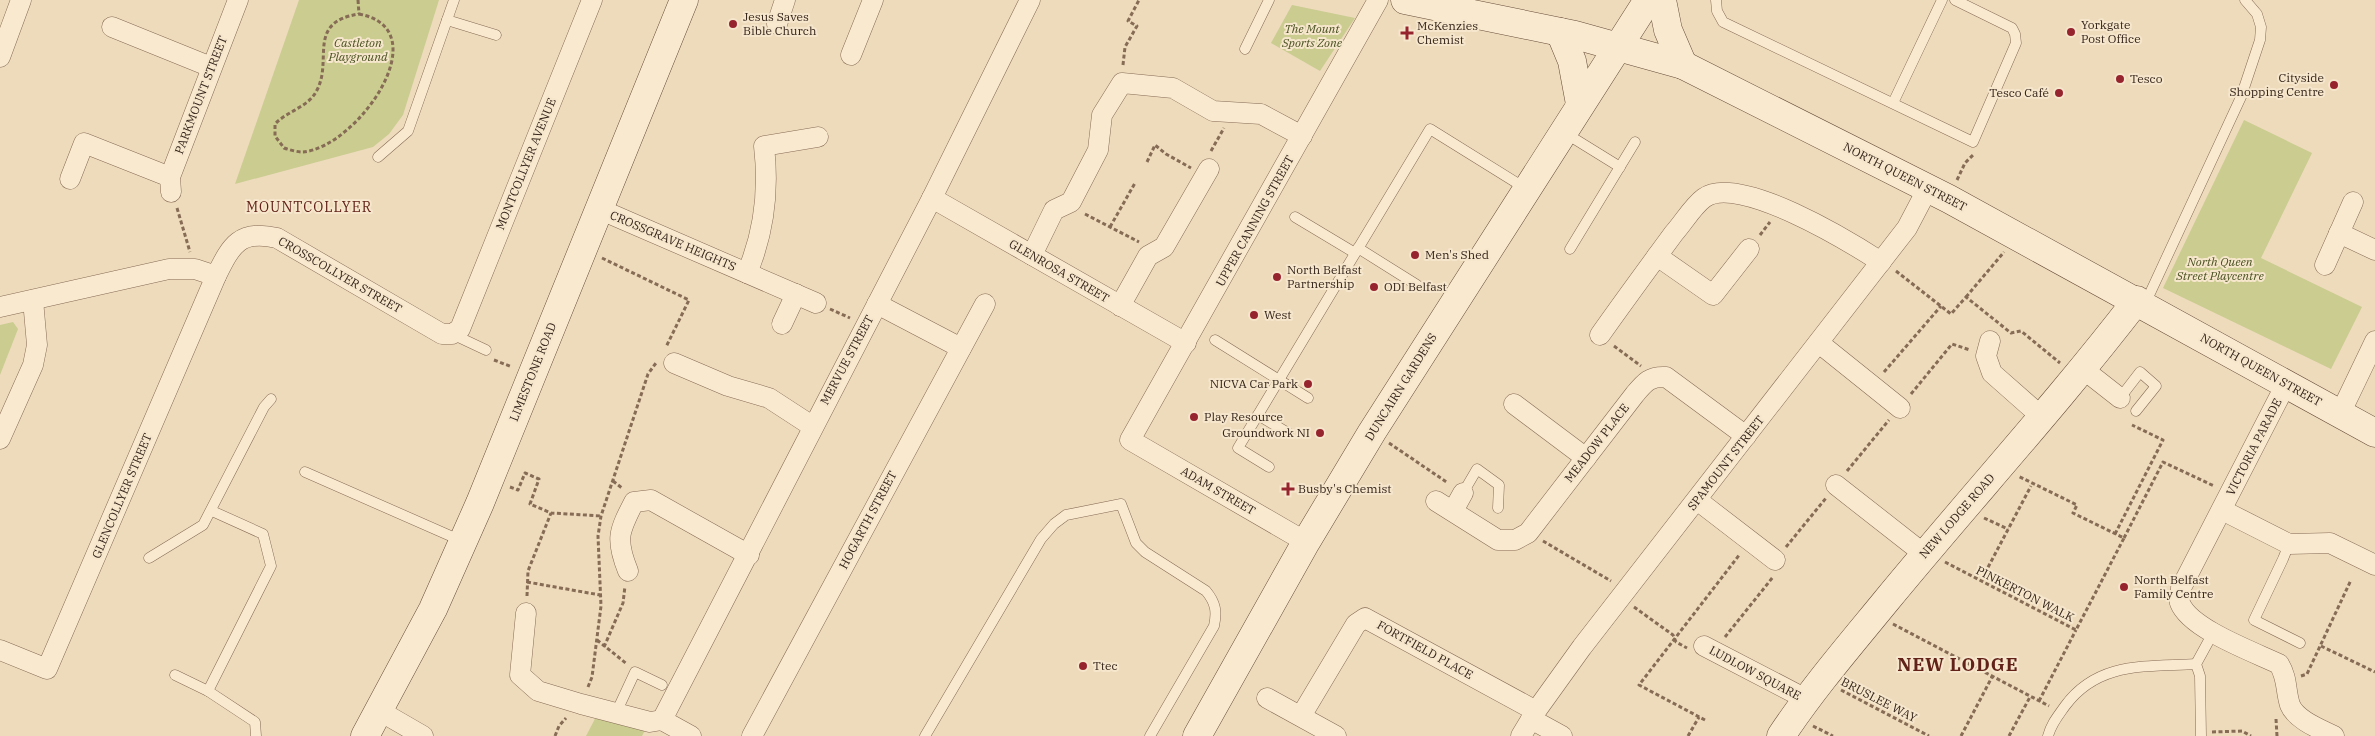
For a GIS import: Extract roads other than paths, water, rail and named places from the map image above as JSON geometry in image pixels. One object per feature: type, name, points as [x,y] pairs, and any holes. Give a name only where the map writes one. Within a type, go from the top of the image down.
[{"type":"main road","name":"LIMESTONE ROAD","points":[[365,736],[433,609],[463,542],[684,0]]},
{"type":"main road","name":"NORTH QUEEN STREET","points":[[1405,0],[1560,32],[1618,46],[1683,65],[2017,236],[2375,433]]},
{"type":"main road","name":"DUNCAIRN GARDENS","points":[[1197,736],[1306,542],[1372,432],[1648,0]]},
{"type":"main road","points":[[1662,0],[1668,30],[1683,65]]},
{"type":"main road","points":[[1560,32],[1572,60],[1580,104]]},
{"type":"main road","name":"NEW LODGE ROAD","points":[[1782,736],[1814,690],[1924,554],[2044,418],[2141,303]]},
{"type":"street","points":[[0,57],[22,0]]},
{"type":"street","name":"PARKMOUNT STREET","points":[[70,180],[84,143],[171,184],[212,67],[238,0]]},
{"type":"street","name":"MONTCOLLYER AVENUE","points":[[456,331],[592,0]]},
{"type":"street","points":[[777,24],[785,0]]},
{"type":"street","points":[[851,55],[873,0]]},
{"type":"street","name":"MERVUE STREET","points":[[662,720],[749,555],[812,426],[932,198],[1030,0]]},
{"type":"street","name":"UPPER CANNING STREET","points":[[1130,440],[1378,0]]},
{"type":"street","points":[[112,27],[212,67]]},
{"type":"street","points":[[1032,255],[1054,210],[1071,202],[1098,150],[1102,115],[1122,83],[1173,88],[1213,111],[1261,114],[1302,136]]},
{"type":"street","name":"CROSSGRAVE HEIGHTS","points":[[747,273],[756,252],[762,226],[767,174],[764,146],[818,137]]},
{"type":"street","points":[[1120,306],[1148,256],[1164,247],[1207,172]]},
{"type":"street","points":[[1600,335],[1657,256],[1704,198],[1724,193],[1749,197],[1780,208],[1839,235],[1881,262]]},
{"type":"street","name":"SPAMOUNT STREET","points":[[1529,722],[1624,594],[1907,228],[1938,194]]},
{"type":"street","name":"GLENROSA STREET","points":[[932,198],[1186,343]]},
{"type":"street","points":[[2325,265],[2353,202]]},
{"type":"street","name":"CROSSGRAVE HEIGHTS","points":[[599,209],[816,303]]},
{"type":"street","points":[[2339,232],[2375,250]]},
{"type":"street","name":"CROSSCOLLYER STREET","points":[[216,276],[229,249],[242,240],[262,235],[270,236],[277,238],[442,334],[456,331]]},
{"type":"street","points":[[1657,256],[1713,295],[1748,249]]},
{"type":"street","points":[[0,307],[168,269],[195,270],[216,276]]},
{"type":"street","name":"GLENCOLLYER STREET","points":[[0,650],[47,669],[216,276]]},
{"type":"street","points":[[782,324],[796,294]]},
{"type":"street","points":[[0,439],[33,365],[37,345],[33,300]]},
{"type":"street","points":[[877,304],[961,348]]},
{"type":"street","name":"HOGARTH STREET","points":[[752,736],[985,304]]},
{"type":"street","points":[[1990,341],[1986,356],[1992,373],[2044,418]]},
{"type":"street","points":[[2340,414],[2375,341]]},
{"type":"street","points":[[1819,343],[1900,408]]},
{"type":"street","points":[[664,360],[728,386],[769,398],[812,426]]},
{"type":"street","points":[[2080,373],[2120,398]]},
{"type":"street","name":"MEADOW PLACE","points":[[1463,493],[1444,506],[1498,540],[1515,540],[1528,533],[1641,387],[1652,378],[1666,377],[1746,436]]},
{"type":"street","name":"VICTORIA PARADE","points":[[2286,384],[2181,588],[2179,601],[2186,614],[2213,633],[2279,664],[2287,683],[2290,706],[2298,716],[2334,736]]},
{"type":"street","points":[[1514,404],[1586,458]]},
{"type":"street","name":"ADAM STREET","points":[[1130,440],[1306,542]]},
{"type":"street","points":[[1836,485],[1924,554]]},
{"type":"street","points":[[628,571],[620,552],[620,531],[634,502],[651,500],[749,555]]},
{"type":"street","points":[[1697,500],[1775,560]]},
{"type":"street","name":"VICTORIA PARADE","points":[[2226,502],[2289,544],[2330,543],[2375,565]]},
{"type":"street","points":[[526,613],[520,675],[538,691],[650,722],[662,720],[691,736]]},
{"type":"street","name":"FORTFIELD PLACE","points":[[1301,716],[1356,624],[1365,618],[1529,722]]},
{"type":"street","name":"LUDLOW SQUARE","points":[[1704,646],[1814,690]]},
{"type":"street","points":[[1267,698],[1330,734]]},
{"type":"street","points":[[378,710],[423,736]]},
{"type":"street","points":[[1529,722],[1562,736]]},
{"type":"lane","points":[[378,157],[408,131],[454,0]]},
{"type":"lane","points":[[1244,49],[1270,0]]},
{"type":"lane","points":[[1716,0],[1717,11],[1723,22],[1973,142],[2016,43],[2016,34],[2012,28],[1955,0]]},
{"type":"lane","points":[[1893,103],[1942,0]]},
{"type":"lane","points":[[2141,303],[2241,97],[2260,40],[2262,27],[2257,14],[2245,0]]},
{"type":"lane","points":[[447,20],[496,35]]},
{"type":"lane","points":[[1269,466],[1238,448],[1430,129],[1526,189]]},
{"type":"lane","points":[[1563,132],[1620,167]]},
{"type":"lane","points":[[1570,249],[1635,142]]},
{"type":"lane","points":[[1295,217],[1417,285]]},
{"type":"lane","points":[[456,331],[486,350]]},
{"type":"lane","points":[[1215,340],[1308,398]]},
{"type":"lane","points":[[2120,398],[2140,372],[2156,386],[2136,411]]},
{"type":"lane","points":[[149,558],[203,525],[212,511],[264,407],[271,399]]},
{"type":"lane","points":[[1258,415],[1288,433]]},
{"type":"lane","points":[[1463,493],[1476,469],[1499,485],[1498,508]]},
{"type":"lane","points":[[305,472],[463,542]]},
{"type":"lane","points":[[925,736],[1041,539],[1054,524],[1066,515],[1121,504],[1136,544],[1145,552],[1206,591],[1214,600],[1216,613],[1214,626],[1150,736]]},
{"type":"lane","points":[[208,691],[271,566],[263,534],[212,511]]},
{"type":"lane","points":[[2289,544],[2284,559],[2254,620],[2300,643]]},
{"type":"lane","points":[[2201,734],[2200,676],[2196,664],[2213,633]]},
{"type":"lane","points":[[2048,736],[2050,726],[2075,692],[2098,676],[2120,669],[2196,664]]},
{"type":"lane","points":[[616,713],[635,672],[662,685]]},
{"type":"lane","points":[[175,675],[208,691],[255,722],[256,736]]},
{"type":"place","name":"Jesus Saves Bible Church","points":[[733,24]]},
{"type":"place","name":"Yorkgate Post Office","points":[[2071,32]]},
{"type":"place","name":"McKenzies Chemist","points":[[1407,33]]},
{"type":"place","name":"Tesco","points":[[2120,79]]},
{"type":"place","name":"Cityside Shopping Centre","points":[[2334,85]]},
{"type":"place","name":"Tesco Café","points":[[2059,93]]},
{"type":"place","name":"Men's Shed","points":[[1415,255]]},
{"type":"place","name":"North Belfast Partnership","points":[[1277,277]]},
{"type":"place","name":"ODI Belfast","points":[[1374,287]]},
{"type":"place","name":"West","points":[[1254,315]]},
{"type":"place","name":"NICVA Car Park","points":[[1308,384]]},
{"type":"place","name":"Play Resource","points":[[1194,417]]},
{"type":"place","name":"Groundwork NI","points":[[1320,433]]},
{"type":"place","name":"Busby's Chemist","points":[[1288,489]]},
{"type":"place","name":"North Belfast Family Centre","points":[[2124,587]]},
{"type":"place","name":"Ttec","points":[[1083,666]]},
{"type":"district","name":"MOUNTCOLLYER","points":[[309,207]]},
{"type":"district","name":"NEW LODGE","points":[[1958,665]]},
{"type":"park label","name":"The Mount Sports Zone","points":[[1312,36]]},
{"type":"park label","name":"Castleton Playground","points":[[358,50]]},
{"type":"park label","name":"North Queen Street Playcentre","points":[[2220,269]]}]
